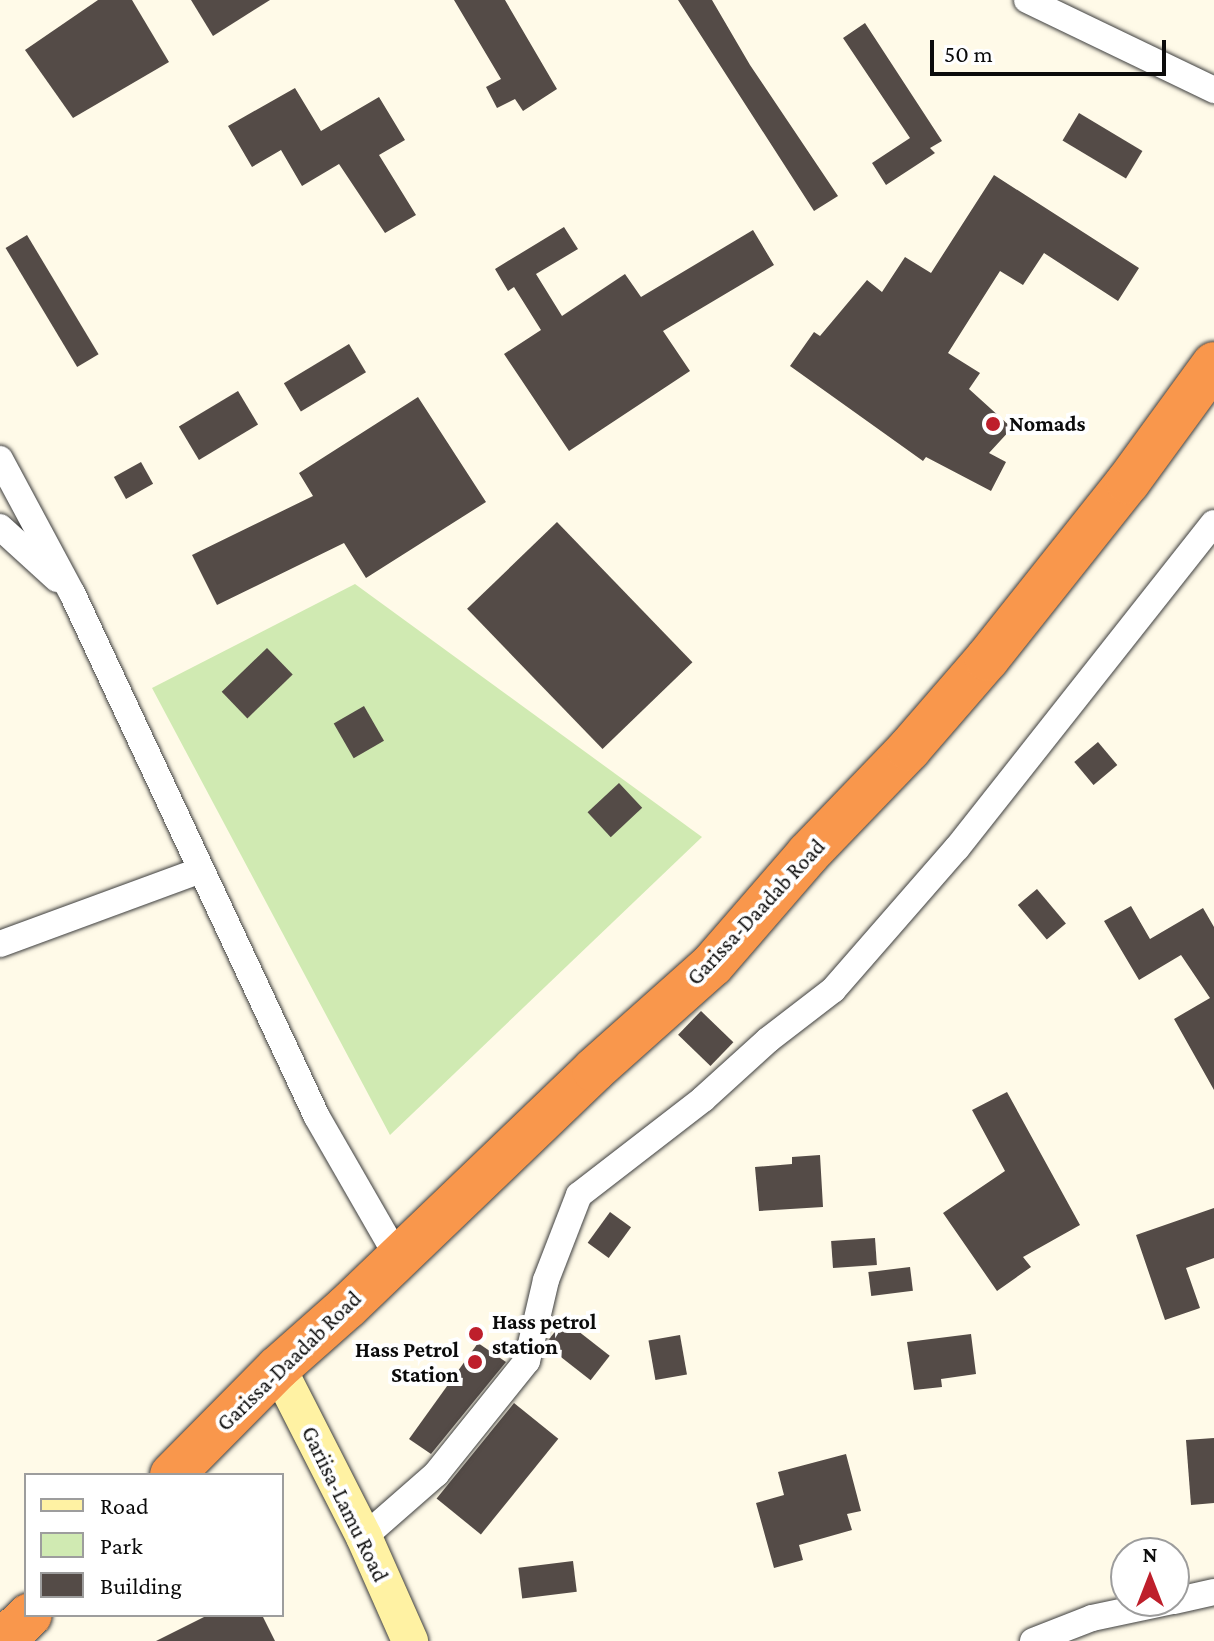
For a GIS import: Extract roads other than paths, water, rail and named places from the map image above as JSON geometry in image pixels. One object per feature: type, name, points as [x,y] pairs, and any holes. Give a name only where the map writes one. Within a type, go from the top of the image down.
[{"type":"highway","name":"Garissa-Daadab Road","points":[[174,1473],[278,1368],[347,1307],[594,1070],[712,965],[808,854],[909,749],[987,659],[1128,482],[1214,364]]},
{"type":"highway","points":[[2,1641],[28,1617]]},
{"type":"street","points":[[1027,0],[1214,90]]},
{"type":"street","points":[[0,459],[72,593],[317,1117],[397,1256]]},
{"type":"street","points":[[364,1537],[436,1474],[527,1361],[546,1280],[579,1195],[703,1099],[768,1040],[833,990],[957,848],[1214,523]]},
{"type":"street","points":[[0,527],[72,593]]},
{"type":"street","points":[[0,944],[201,870]]},
{"type":"street","name":"Gariisa-Lamu Road","points":[[278,1368],[364,1537],[410,1641]]},
{"type":"street","points":[[1190,1597],[1214,1592]]},
{"type":"street","points":[[1033,1641],[1110,1614]]},
{"type":"place","name":"Nomads","points":[[993,424]]},
{"type":"place","name":"Hass petrol station","points":[[476,1334]]},
{"type":"place","name":"Hass Petrol Station","points":[[475,1362]]}]
